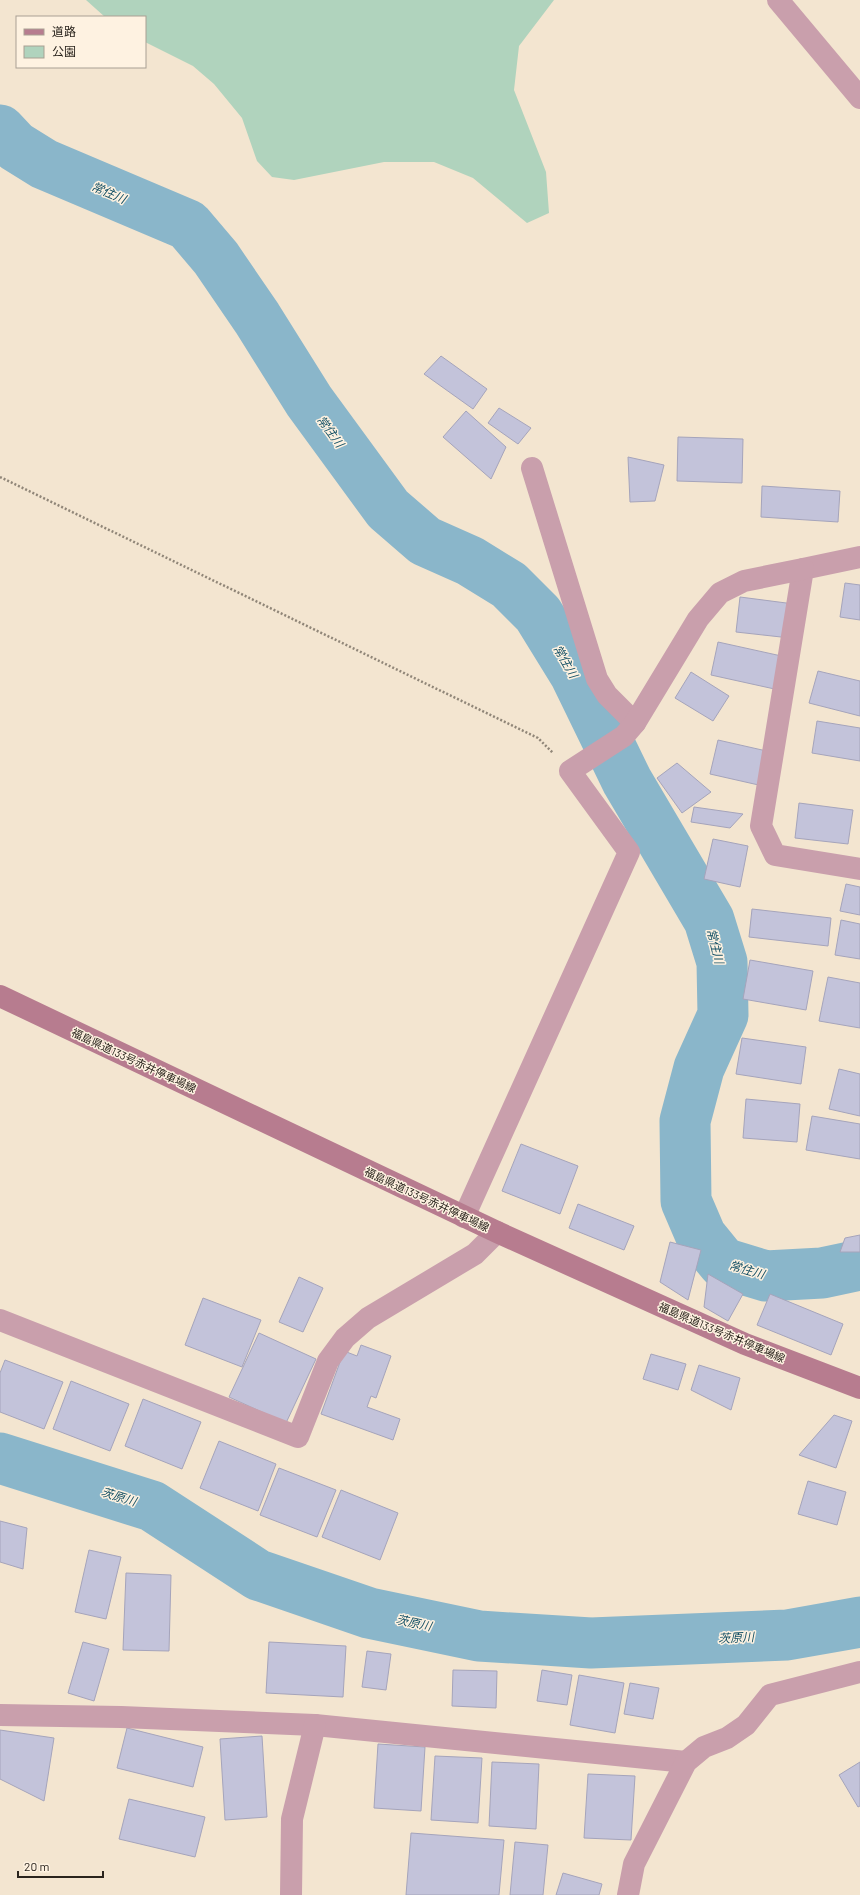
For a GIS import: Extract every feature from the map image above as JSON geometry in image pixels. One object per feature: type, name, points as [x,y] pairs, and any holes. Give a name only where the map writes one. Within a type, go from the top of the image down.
[{"type":"main road","name":"福島県道133号赤井停車場線","points":[[0,996],[464,1217],[745,1344],[860,1388]]},
{"type":"street","points":[[778,0],[860,98]]},
{"type":"street","points":[[532,468],[597,679],[629,729]]},
{"type":"street","points":[[464,1217],[629,852],[578,766],[629,729],[698,619],[720,593],[744,581],[860,557]]},
{"type":"street","points":[[803,569],[761,826],[775,855],[860,869]]},
{"type":"street","points":[[0,1320],[298,1437],[328,1361],[345,1338],[368,1318],[475,1254],[497,1232]]},
{"type":"street","points":[[628,1895],[634,1864],[686,1762],[704,1747],[727,1738],[746,1724],[770,1695],[860,1672]]},
{"type":"street","points":[[0,1715],[121,1717],[315,1726],[686,1762]]},
{"type":"street","points":[[291,1895],[292,1819],[315,1726]]},
{"type":"path","points":[[0,477],[538,738],[578,766]]},
{"type":"green space","points":[[86,0],[554,0],[519,46],[514,90],[546,172],[549,213],[527,223],[473,178],[434,162],[384,162],[294,180],[272,177],[257,161],[242,118],[214,84],[193,66],[146,42],[146,16],[104,16]]},
{"type":"building","points":[[441,356],[487,389],[473,409],[424,374]]},
{"type":"building","points":[[499,408],[531,428],[518,444],[488,423]]},
{"type":"building","points":[[466,411],[506,447],[491,479],[443,437]]},
{"type":"building","points":[[678,437],[743,439],[742,483],[677,481]]},
{"type":"building","points":[[628,457],[664,465],[655,501],[630,502]]},
{"type":"building","points":[[762,486],[840,491],[838,522],[761,517]]},
{"type":"building","points":[[845,583],[860,585],[860,620],[840,617]]},
{"type":"building","points":[[740,597],[794,604],[790,638],[736,632]]},
{"type":"building","points":[[718,642],[786,657],[779,690],[711,675]]},
{"type":"building","points":[[818,671],[860,681],[860,716],[809,703]]},
{"type":"building","points":[[691,672],[729,696],[713,721],[675,698]]},
{"type":"building","points":[[817,721],[860,728],[860,761],[812,753]]},
{"type":"building","points":[[718,740],[771,752],[763,786],[710,774]]},
{"type":"building","points":[[677,763],[711,792],[682,813],[657,778]]},
{"type":"building","points":[[799,803],[853,810],[848,844],[795,838]]},
{"type":"building","points":[[694,807],[743,814],[730,828],[691,822]]},
{"type":"building","points":[[713,839],[748,846],[740,887],[704,879]]},
{"type":"building","points":[[846,884],[860,887],[860,915],[840,911]]},
{"type":"building","points":[[752,909],[831,918],[828,946],[749,937]]},
{"type":"building","points":[[841,920],[860,924],[860,959],[835,955]]},
{"type":"building","points":[[750,960],[813,971],[806,1010],[743,999]]},
{"type":"building","points":[[828,977],[860,983],[860,1028],[819,1021]]},
{"type":"building","points":[[742,1038],[806,1047],[801,1084],[736,1074]]},
{"type":"building","points":[[839,1069],[860,1074],[860,1116],[829,1109]]},
{"type":"building","points":[[746,1099],[800,1104],[797,1142],[743,1138]]},
{"type":"building","points":[[812,1116],[860,1124],[860,1159],[806,1150]]},
{"type":"building","points":[[521,1144],[578,1166],[560,1214],[502,1191]]},
{"type":"building","points":[[578,1204],[634,1226],[624,1250],[569,1228]]},
{"type":"building","points":[[860,1235],[860,1252],[840,1252],[845,1238]]},
{"type":"building","points":[[670,1242],[701,1250],[688,1300],[660,1282]]},
{"type":"building","points":[[708,1274],[743,1294],[728,1321],[704,1307]]},
{"type":"building","points":[[299,1277],[323,1288],[303,1332],[279,1322]]},
{"type":"building","points":[[770,1294],[843,1324],[831,1355],[757,1325]]},
{"type":"building","points":[[203,1298],[261,1320],[242,1367],[185,1345]]},
{"type":"building","points":[[259,1333],[316,1359],[286,1423],[229,1397]]},
{"type":"building","points":[[361,1345],[391,1356],[376,1398],[371,1396],[367,1407],[400,1419],[393,1440],[321,1414],[344,1351],[357,1356]]},
{"type":"building","points":[[651,1354],[686,1364],[678,1390],[643,1379]]},
{"type":"building","points":[[5,1360],[63,1382],[44,1429],[0,1412],[0,1373]]},
{"type":"building","points":[[699,1365],[740,1378],[731,1410],[691,1390]]},
{"type":"building","points":[[71,1381],[129,1404],[110,1451],[53,1429]]},
{"type":"building","points":[[143,1399],[201,1422],[182,1469],[125,1446]]},
{"type":"building","points":[[834,1415],[852,1421],[836,1468],[799,1455]]},
{"type":"building","points":[[219,1441],[276,1464],[258,1511],[200,1488]]},
{"type":"building","points":[[279,1468],[336,1490],[317,1537],[260,1515]]},
{"type":"building","points":[[808,1481],[846,1492],[837,1525],[798,1514]]},
{"type":"building","points":[[341,1490],[398,1513],[380,1560],[322,1537]]},
{"type":"building","points":[[0,1521],[27,1528],[23,1569],[0,1562]]},
{"type":"building","points":[[89,1550],[121,1557],[106,1619],[75,1612]]},
{"type":"building","points":[[126,1573],[171,1575],[169,1651],[123,1650]]},
{"type":"building","points":[[83,1642],[109,1649],[94,1701],[68,1693]]},
{"type":"building","points":[[269,1642],[346,1646],[343,1697],[266,1693]]},
{"type":"building","points":[[367,1651],[391,1654],[386,1690],[362,1687]]},
{"type":"building","points":[[453,1670],[497,1671],[496,1708],[452,1706]]},
{"type":"building","points":[[542,1670],[572,1675],[567,1705],[537,1701]]},
{"type":"building","points":[[579,1675],[624,1683],[615,1733],[570,1725]]},
{"type":"building","points":[[630,1683],[659,1688],[653,1719],[624,1714]]},
{"type":"building","points":[[127,1728],[203,1747],[193,1787],[117,1768]]},
{"type":"building","points":[[0,1730],[54,1738],[44,1801],[0,1779]]},
{"type":"building","points":[[262,1736],[267,1817],[225,1820],[220,1739]]},
{"type":"building","points":[[378,1744],[425,1747],[421,1811],[374,1808]]},
{"type":"building","points":[[435,1756],[482,1758],[478,1823],[431,1820]]},
{"type":"building","points":[[492,1762],[539,1764],[536,1829],[489,1826]]},
{"type":"building","points":[[860,1762],[860,1806],[858,1807],[839,1775]]},
{"type":"building","points":[[588,1774],[635,1776],[631,1840],[584,1838]]},
{"type":"building","points":[[129,1799],[205,1817],[195,1857],[119,1839]]},
{"type":"building","points":[[411,1833],[504,1840],[499,1895],[406,1895]]},
{"type":"building","points":[[515,1842],[548,1845],[543,1895],[510,1895]]},
{"type":"building","points":[[563,1873],[602,1884],[599,1895],[556,1895]]},
{"type":"waterway","name":"常住川","points":[[0,130],[15,146],[44,164],[188,225],[216,258],[257,318],[309,401],[388,509],[425,541],[470,561],[509,585],[538,614],[575,674],[627,781],[709,920],[722,962],[723,1015],[699,1068],[685,1121],[686,1201],[701,1236],[723,1263],[766,1276],[822,1273],[860,1265]]},
{"type":"waterway","name":"茨原川","points":[[0,1458],[152,1506],[258,1575],[369,1613],[479,1636],[591,1643],[787,1635],[860,1622]]}]
